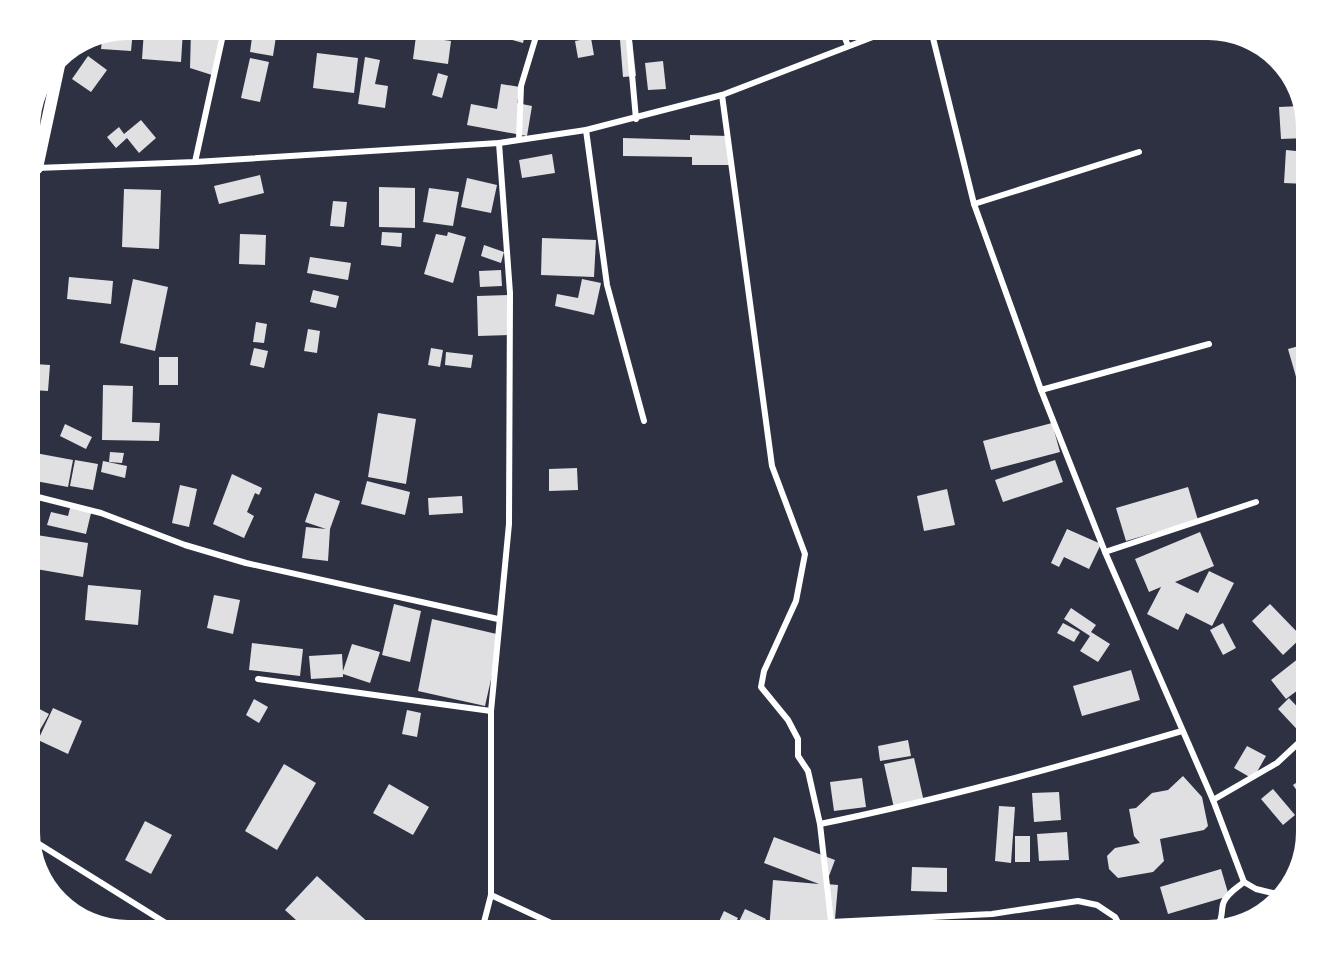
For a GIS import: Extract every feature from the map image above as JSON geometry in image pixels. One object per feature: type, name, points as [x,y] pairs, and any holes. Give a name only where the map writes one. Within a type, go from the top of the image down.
[{"type":"main road","points":[[41,139],[56,79]]},
{"type":"street","points":[[195,162],[222,40]]},
{"type":"street","points":[[519,139],[521,86],[535,40]]},
{"type":"street","points":[[629,40],[636,119]]},
{"type":"street","points":[[846,40],[848,46]]},
{"type":"street","points":[[41,168],[195,162],[499,143],[586,130],[636,119],[722,95],[864,40]]},
{"type":"street","points":[[933,40],[974,204],[1041,390],[1105,552],[1213,800],[1244,882],[1256,889],[1271,893]]},
{"type":"street","points":[[722,95],[772,466],[805,554],[796,601],[764,671],[761,687],[788,720],[798,739],[796,750],[808,771],[820,824],[831,920]]},
{"type":"street","points":[[586,130],[607,285],[644,421]]},
{"type":"street","points":[[485,920],[491,895],[491,711],[498,619],[509,524],[510,293],[499,143]]},
{"type":"street","points":[[974,204],[1139,152]]},
{"type":"street","points":[[1041,390],[1209,344]]},
{"type":"street","points":[[41,498],[101,513],[185,545],[246,563],[498,619]]},
{"type":"street","points":[[1105,552],[1256,502]]},
{"type":"street","points":[[258,679],[491,711]]},
{"type":"street","points":[[820,824],[917,803],[1182,731]]},
{"type":"street","points":[[1213,800],[1277,763],[1296,745]]},
{"type":"street","points":[[42,846],[161,920]]},
{"type":"street","points":[[1222,918],[1223,904],[1228,895],[1244,882]]},
{"type":"street","points":[[491,895],[545,920]]},
{"type":"street","points":[[871,920],[992,914],[1078,901],[1097,905],[1117,920]]},
{"type":"building","points":[[132,40],[131,51],[101,49],[101,45],[111,42]]},
{"type":"building","points":[[143,40],[182,40],[181,62],[142,59]]},
{"type":"building","points":[[191,40],[222,40],[212,75],[190,68]]},
{"type":"building","points":[[252,40],[275,40],[273,56],[250,52]]},
{"type":"building","points":[[415,40],[451,41],[448,64],[413,59]]},
{"type":"building","points":[[591,40],[594,55],[578,58],[575,41]]},
{"type":"building","points":[[620,40],[632,40],[636,76],[623,77]]},
{"type":"building","points":[[317,53],[358,58],[354,93],[313,88]]},
{"type":"building","points":[[88,56],[107,70],[91,92],[72,79]]},
{"type":"building","points":[[365,57],[380,60],[375,84],[388,86],[385,108],[358,104]]},
{"type":"building","points":[[250,58],[269,62],[260,102],[241,98]]},
{"type":"building","points":[[663,61],[666,89],[648,90],[645,63]]},
{"type":"building","points":[[438,73],[448,76],[442,98],[432,95]]},
{"type":"building","points":[[501,84],[520,87],[517,103],[532,106],[527,136],[467,125],[471,104],[497,109]]},
{"type":"building","points":[[1293,106],[1296,138],[1281,139],[1279,107]]},
{"type":"building","points":[[141,120],[156,138],[139,153],[127,138],[116,148],[107,137],[119,127],[124,134]]},
{"type":"building","points":[[690,135],[729,136],[729,165],[692,165],[692,157],[623,156],[623,138],[690,140]]},
{"type":"building","points":[[1286,150],[1296,151],[1296,184],[1284,183]]},
{"type":"building","points":[[552,154],[555,173],[522,178],[519,160]]},
{"type":"building","points":[[260,175],[264,193],[219,204],[214,186]]},
{"type":"building","points":[[467,178],[497,185],[491,213],[461,207]]},
{"type":"building","points":[[379,187],[415,188],[415,228],[379,227]]},
{"type":"building","points":[[429,188],[459,192],[453,226],[423,222]]},
{"type":"building","points":[[124,189],[161,190],[159,249],[122,247]]},
{"type":"building","points":[[333,201],[347,202],[344,227],[330,226]]},
{"type":"building","points":[[382,232],[402,233],[401,247],[381,245]]},
{"type":"building","points":[[448,232],[466,237],[453,283],[424,274],[436,234],[447,236]]},
{"type":"building","points":[[240,234],[266,235],[265,265],[239,264]]},
{"type":"building","points":[[542,238],[596,240],[594,277],[541,275]]},
{"type":"building","points":[[484,245],[504,252],[501,263],[481,256]]},
{"type":"building","points":[[310,257],[351,263],[348,280],[307,273]]},
{"type":"building","points":[[501,270],[502,286],[480,287],[479,271]]},
{"type":"building","points":[[69,277],[113,281],[111,304],[67,299]]},
{"type":"building","points":[[133,279],[168,287],[155,351],[120,343]]},
{"type":"building","points":[[582,279],[601,283],[594,315],[555,306],[557,294],[578,298]]},
{"type":"building","points":[[313,290],[339,296],[336,308],[310,302]]},
{"type":"building","points":[[509,295],[510,335],[478,336],[477,296]]},
{"type":"building","points":[[256,322],[267,324],[264,343],[253,342]]},
{"type":"building","points":[[308,329],[320,331],[317,353],[304,351]]},
{"type":"building","points":[[1296,347],[1296,377],[1288,349]]},
{"type":"building","points":[[254,348],[268,351],[264,368],[250,365]]},
{"type":"building","points":[[431,348],[443,350],[440,367],[428,365]]},
{"type":"building","points":[[446,352],[473,355],[471,368],[445,365]]},
{"type":"building","points":[[159,357],[178,357],[178,385],[159,385]]},
{"type":"building","points":[[41,364],[50,365],[48,391],[41,391]]},
{"type":"building","points":[[103,385],[133,386],[132,422],[160,423],[159,441],[102,440]]},
{"type":"building","points":[[378,413],[416,419],[406,484],[368,477]]},
{"type":"building","points":[[1052,423],[1060,452],[991,470],[983,441]]},
{"type":"building","points":[[65,424],[92,437],[86,449],[60,436]]},
{"type":"building","points":[[110,452],[124,453],[122,463],[109,462]]},
{"type":"building","points":[[41,454],[73,460],[68,487],[41,482]]},
{"type":"building","points":[[75,460],[98,464],[93,490],[70,486]]},
{"type":"building","points":[[1055,460],[1063,482],[1003,502],[995,480]]},
{"type":"building","points":[[103,461],[127,466],[125,478],[101,472]]},
{"type":"building","points":[[577,468],[578,490],[549,491],[549,469]]},
{"type":"building","points":[[232,474],[262,488],[259,495],[255,493],[247,512],[254,516],[244,538],[213,524]]},
{"type":"building","points":[[367,481],[410,492],[405,515],[361,504]]},
{"type":"building","points":[[180,485],[197,489],[189,527],[172,523]]},
{"type":"building","points":[[1188,487],[1198,520],[1126,541],[1116,508]]},
{"type":"building","points":[[947,489],[955,525],[924,531],[917,496]]},
{"type":"building","points":[[315,493],[340,501],[330,529],[328,561],[302,558],[306,527],[326,529],[305,522]]},
{"type":"building","points":[[462,496],[463,513],[429,515],[428,498]]},
{"type":"building","points":[[71,504],[92,509],[86,534],[47,525],[51,512],[68,516]]},
{"type":"building","points":[[1067,529],[1101,544],[1089,569],[1064,557],[1059,567],[1051,563]]},
{"type":"building","points":[[1200,532],[1214,566],[1175,582],[1198,593],[1209,571],[1234,583],[1212,626],[1186,613],[1178,630],[1147,614],[1161,587],[1149,592],[1135,559]]},
{"type":"building","points":[[41,536],[88,543],[83,577],[41,570]]},
{"type":"building","points":[[88,585],[141,590],[138,625],[85,620]]},
{"type":"building","points":[[214,595],[240,600],[233,634],[207,628]]},
{"type":"building","points":[[394,604],[421,611],[410,662],[382,655]]},
{"type":"building","points":[[1270,604],[1296,631],[1296,643],[1283,655],[1252,621]]},
{"type":"building","points":[[1071,608],[1096,625],[1091,632],[1110,644],[1098,662],[1080,651],[1090,636],[1064,619]]},
{"type":"building","points":[[432,619],[501,635],[485,706],[418,691]]},
{"type":"building","points":[[1063,623],[1080,632],[1074,642],[1057,633]]},
{"type":"building","points":[[1223,623],[1236,648],[1223,655],[1210,630]]},
{"type":"building","points":[[252,643],[303,649],[300,676],[249,670]]},
{"type":"building","points":[[352,644],[380,652],[370,683],[343,674],[343,677],[311,679],[309,656],[342,654],[343,671]]},
{"type":"building","points":[[1296,660],[1296,692],[1286,699],[1271,680]]},
{"type":"building","points":[[1131,670],[1140,700],[1082,716],[1073,686]]},
{"type":"building","points":[[1289,698],[1296,705],[1296,728],[1278,709]]},
{"type":"building","points":[[254,699],[268,707],[259,723],[246,715]]},
{"type":"building","points":[[53,708],[82,721],[68,754],[41,741],[41,734]]},
{"type":"building","points":[[41,710],[49,714],[41,728]]},
{"type":"building","points":[[407,710],[421,713],[417,737],[402,734]]},
{"type":"building","points":[[908,740],[911,756],[880,761],[878,746]]},
{"type":"building","points":[[1247,746],[1266,756],[1253,779],[1234,768]]},
{"type":"building","points":[[914,758],[924,802],[894,808],[884,764]]},
{"type":"building","points":[[284,764],[316,783],[277,850],[245,831]]},
{"type":"building","points":[[1183,776],[1202,797],[1208,826],[1204,830],[1160,839],[1164,861],[1153,872],[1118,878],[1109,869],[1107,856],[1115,848],[1140,843],[1134,836],[1129,809],[1136,808],[1152,793],[1168,790]]},
{"type":"building","points":[[862,778],[866,807],[834,811],[830,782]]},
{"type":"building","points":[[389,784],[429,807],[413,835],[373,813]]},
{"type":"building","points":[[1273,789],[1295,815],[1283,825],[1261,799]]},
{"type":"building","points":[[1059,792],[1061,820],[1034,822],[1032,793]]},
{"type":"building","points":[[999,806],[1015,807],[1011,863],[995,861]]},
{"type":"building","points":[[145,821],[172,835],[151,874],[125,860]]},
{"type":"building","points":[[1067,832],[1069,860],[1039,861],[1037,834]]},
{"type":"building","points":[[1015,836],[1030,836],[1030,862],[1015,862]]},
{"type":"building","points":[[774,837],[835,860],[826,884],[838,885],[835,920],[770,920],[773,880],[819,884],[764,863]]},
{"type":"building","points":[[912,867],[947,868],[947,892],[911,891]]},
{"type":"building","points":[[1221,869],[1229,896],[1168,914],[1160,887]]},
{"type":"building","points":[[317,876],[365,920],[296,920],[285,910]]},
{"type":"building","points":[[745,909],[766,919],[766,920],[740,920]]},
{"type":"building","points":[[724,911],[738,918],[737,920],[720,920]]}]
